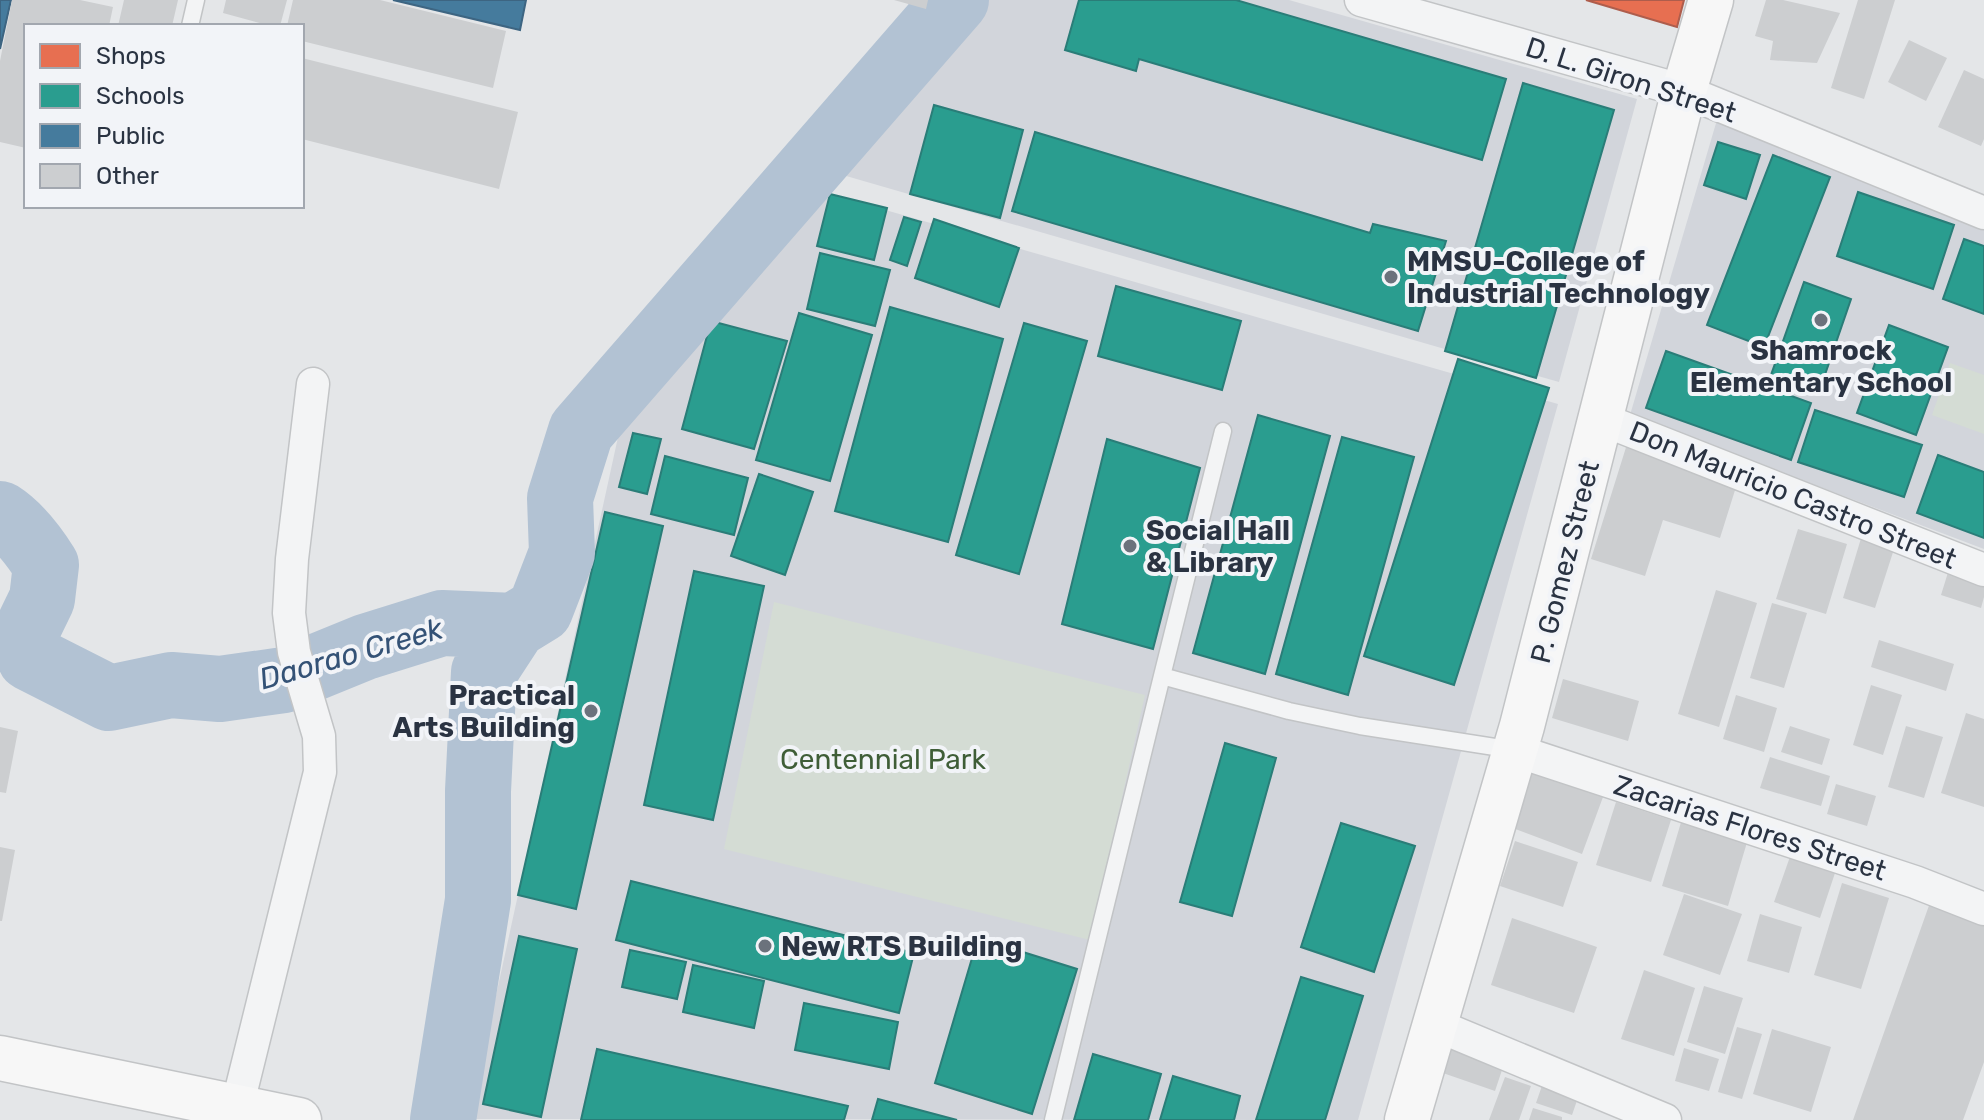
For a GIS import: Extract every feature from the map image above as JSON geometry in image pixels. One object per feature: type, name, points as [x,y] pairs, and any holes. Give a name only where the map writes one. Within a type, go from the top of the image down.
[{"type":"main road","name":"P. Gomez Street","points":[[1407,1120],[1514,750],[1684,91],[1711,0]]},
{"type":"main road","points":[[0,1058],[299,1120]]},
{"type":"street","name":"D. L. Giron Street","points":[[1361,0],[1684,91],[1984,213]]},
{"type":"street","points":[[237,1107],[320,772],[319,736],[294,652],[289,613],[292,559],[313,384]]},
{"type":"street","name":"Don Mauricio Castro Street","points":[[1601,419],[1984,570]]},
{"type":"street","name":"Zacarias Flores Street","points":[[1514,750],[1915,882],[1984,909]]},
{"type":"street","points":[[1436,1025],[1665,1120]]},
{"type":"lane","points":[[190,24],[196,0]]},
{"type":"lane","points":[[1053,1120],[1223,431]]},
{"type":"lane","points":[[1162,676],[1289,711],[1360,726],[1514,750]]},
{"type":"shaded area","name":"MMSU-College of Industrial Technology","points":[[980,0],[1289,0],[1637,99],[1559,382],[829,171]]},
{"type":"shaded area","name":"Shamrock Elementary School","points":[[1719,113],[1984,225],[1984,549],[1630,415]]},
{"type":"shaded area","points":[[830,194],[1558,404],[1358,1120],[469,1119],[627,396]]},
{"type":"green space","points":[[1950,363],[1984,375],[1984,434],[1932,415]]},
{"type":"green space","name":"Centennial Park","points":[[774,602],[1145,695],[1090,940],[724,849]]},
{"type":"building: Shops","points":[[1586,0],[1684,0],[1677,27]]},
{"type":"building: Schools","points":[[1079,0],[1236,0],[1506,79],[1482,160],[1139,59],[1136,71],[1065,50]]},
{"type":"building: Schools","points":[[1523,83],[1614,110],[1536,378],[1445,351]]},
{"type":"building: Schools","points":[[934,105],[1023,130],[1000,218],[910,194]]},
{"type":"building: Schools","points":[[1035,132],[1370,233],[1373,224],[1446,241],[1418,331],[1012,211]]},
{"type":"building: Schools","points":[[1718,142],[1760,155],[1746,199],[1704,185]]},
{"type":"building: Schools","points":[[1773,155],[1830,177],[1764,347],[1707,325]]},
{"type":"building: Schools","points":[[1858,192],[1954,225],[1933,289],[1837,256]]},
{"type":"building: Schools","points":[[830,194],[887,208],[874,260],[817,246]]},
{"type":"building: Schools","points":[[904,217],[921,222],[907,266],[890,260]]},
{"type":"building: Schools","points":[[934,219],[1019,248],[999,307],[915,278]]},
{"type":"building: Schools","points":[[1964,239],[1984,246],[1984,314],[1943,299]]},
{"type":"building: Schools","points":[[820,253],[890,270],[875,326],[807,309]]},
{"type":"building: Schools","points":[[1804,282],[1851,299],[1819,392],[1771,375]]},
{"type":"building: Schools","points":[[1116,286],[1241,321],[1222,390],[1098,356]]},
{"type":"building: Schools","points":[[890,307],[1003,339],[948,542],[835,511]]},
{"type":"building: Schools","points":[[799,313],[872,335],[830,481],[756,460]]},
{"type":"building: Schools","points":[[711,321],[787,341],[754,449],[682,429]]},
{"type":"building: Schools","points":[[1024,323],[1087,341],[1019,574],[956,555]]},
{"type":"building: Schools","points":[[1889,325],[1948,347],[1916,435],[1857,413]]},
{"type":"building: Schools","points":[[1666,351],[1811,403],[1791,460],[1646,408]]},
{"type":"building: Schools","points":[[1458,359],[1549,388],[1454,685],[1364,656]]},
{"type":"building: Schools","points":[[1815,410],[1922,445],[1904,497],[1798,462]]},
{"type":"building: Schools","points":[[1258,415],[1330,436],[1265,674],[1193,653]]},
{"type":"building: Schools","points":[[633,433],[661,439],[647,494],[619,487]]},
{"type":"building: Schools","points":[[1342,437],[1414,457],[1348,695],[1276,674]]},
{"type":"building: Schools","name":"Social Hall & Library","points":[[1107,439],[1200,468],[1153,649],[1062,624]]},
{"type":"building: Schools","points":[[1938,455],[1984,472],[1984,538],[1917,513]]},
{"type":"building: Schools","points":[[665,456],[748,478],[734,535],[651,514]]},
{"type":"building: Schools","points":[[759,474],[813,492],[785,575],[731,556]]},
{"type":"building: Schools","name":"Practical Arts Building","points":[[605,512],[663,526],[576,909],[518,895]]},
{"type":"building: Schools","points":[[694,571],[764,586],[713,820],[644,805]]},
{"type":"building: Schools","points":[[1225,743],[1276,758],[1232,916],[1180,902]]},
{"type":"building: Schools","points":[[1341,823],[1415,846],[1374,972],[1301,947]]},
{"type":"building: Schools","name":"New RTS Building","points":[[631,881],[914,953],[899,1013],[616,940]]},
{"type":"building: Schools","points":[[519,936],[577,949],[541,1117],[483,1104]]},
{"type":"building: Schools","points":[[978,938],[1077,969],[1032,1114],[935,1083]]},
{"type":"building: Schools","points":[[630,950],[686,962],[677,999],[622,987]]},
{"type":"building: Schools","points":[[693,965],[764,981],[754,1028],[683,1012]]},
{"type":"building: Schools","points":[[1301,977],[1363,996],[1325,1120],[1256,1120]]},
{"type":"building: Schools","points":[[804,1003],[898,1022],[889,1069],[795,1050]]},
{"type":"building: Schools","points":[[597,1049],[848,1106],[844,1120],[581,1120]]},
{"type":"building: Schools","points":[[1093,1054],[1161,1074],[1148,1120],[1074,1120]]},
{"type":"building: Schools","points":[[1173,1076],[1240,1096],[1234,1120],[1160,1120]]},
{"type":"building: Schools","points":[[878,1099],[957,1120],[872,1120]]},
{"type":"building: Public","points":[[0,0],[11,0],[0,49]]},
{"type":"building: Public","points":[[393,0],[526,0],[520,30]]},
{"type":"building: Other","points":[[12,0],[80,0],[113,7],[109,24],[24,24],[24,148],[0,142],[0,61]]},
{"type":"building: Other","points":[[124,0],[178,0],[172,24],[118,24]]},
{"type":"building: Other","points":[[226,0],[287,0],[281,24],[264,24],[223,13]]},
{"type":"building: Other","points":[[293,0],[380,0],[506,31],[493,88],[304,41],[304,24],[287,24]]},
{"type":"building: Other","points":[[894,0],[928,0],[926,9]]},
{"type":"building: Other","points":[[1766,0],[1783,0],[1840,13],[1817,63],[1770,60],[1773,41],[1755,36]]},
{"type":"building: Other","points":[[1858,0],[1895,0],[1864,99],[1831,88]]},
{"type":"building: Other","points":[[1909,40],[1947,58],[1926,101],[1888,82]]},
{"type":"building: Other","points":[[304,58],[518,112],[499,189],[304,140]]},
{"type":"building: Other","points":[[1964,70],[1984,79],[1984,139],[1981,146],[1938,127]]},
{"type":"building: Other","points":[[1628,441],[1699,464],[1695,474],[1736,487],[1720,538],[1663,520],[1645,576],[1591,559]]},
{"type":"building: Other","points":[[1798,529],[1847,544],[1826,614],[1776,599]]},
{"type":"building: Other","points":[[1862,535],[1895,546],[1875,608],[1843,598]]},
{"type":"building: Other","points":[[1950,566],[1984,576],[1981,608],[1941,595]]},
{"type":"building: Other","points":[[1716,590],[1757,603],[1719,727],[1678,714]]},
{"type":"building: Other","points":[[1772,603],[1807,613],[1784,688],[1750,678]]},
{"type":"building: Other","points":[[1879,640],[1954,664],[1946,691],[1871,667]]},
{"type":"building: Other","points":[[1563,679],[1639,701],[1628,741],[1552,718]]},
{"type":"building: Other","points":[[1871,685],[1902,695],[1883,755],[1853,745]]},
{"type":"building: Other","points":[[1736,695],[1777,708],[1764,752],[1723,739]]},
{"type":"building: Other","points":[[1966,713],[1984,719],[1984,807],[1941,793]]},
{"type":"building: Other","points":[[1790,726],[1830,739],[1822,765],[1781,752]]},
{"type":"building: Other","points":[[1906,726],[1943,737],[1924,798],[1888,787]]},
{"type":"building: Other","points":[[0,727],[18,731],[6,793],[0,792]]},
{"type":"building: Other","points":[[1770,757],[1830,776],[1821,806],[1760,788]]},
{"type":"building: Other","points":[[1531,770],[1603,797],[1582,854],[1510,827]]},
{"type":"building: Other","points":[[1836,784],[1876,796],[1867,826],[1827,814]]},
{"type":"building: Other","points":[[1616,802],[1671,820],[1651,882],[1596,865]]},
{"type":"building: Other","points":[[1682,819],[1748,839],[1728,906],[1662,886]]},
{"type":"building: Other","points":[[1515,841],[1578,862],[1563,907],[1500,886]]},
{"type":"building: Other","points":[[0,847],[15,850],[2,921],[0,921]]},
{"type":"building: Other","points":[[1792,851],[1837,867],[1820,918],[1774,902]]},
{"type":"building: Other","points":[[1842,883],[1889,898],[1861,989],[1814,975]]},
{"type":"building: Other","points":[[1684,894],[1742,914],[1720,975],[1663,955]]},
{"type":"building: Other","points":[[1932,897],[1984,916],[1984,1062],[1963,1120],[1853,1120]]},
{"type":"building: Other","points":[[1760,914],[1802,927],[1789,973],[1747,961]]},
{"type":"building: Other","points":[[1512,918],[1597,947],[1574,1013],[1491,985]]},
{"type":"building: Other","points":[[1644,970],[1695,988],[1674,1056],[1621,1039]]},
{"type":"building: Other","points":[[1704,986],[1743,998],[1725,1054],[1687,1042]]},
{"type":"building: Other","points":[[1737,1027],[1762,1034],[1742,1099],[1718,1092]]},
{"type":"building: Other","points":[[1772,1029],[1831,1047],[1811,1112],[1753,1094]]},
{"type":"building: Other","points":[[1450,1042],[1505,1061],[1495,1091],[1440,1072]]},
{"type":"building: Other","points":[[1684,1048],[1719,1059],[1709,1091],[1675,1081]]},
{"type":"building: Other","points":[[1505,1077],[1531,1086],[1519,1120],[1489,1120]]},
{"type":"building: Other","points":[[1545,1077],[1581,1089],[1572,1115],[1536,1103]]},
{"type":"building: Other","points":[[1533,1108],[1562,1117],[1562,1120],[1529,1120]]},
{"type":"waterway","points":[[443,1120],[478,900],[478,791],[484,672],[514,626],[540,610],[562,553],[560,498],[581,431],[956,0]]},
{"type":"waterway","name":"Daorao Creek","points":[[0,514],[26,537],[46,565],[42,599],[24,636],[30,658],[109,698],[171,685],[220,689],[284,680],[365,647],[442,623],[514,626]]},
{"type":"place","name":"MMSU-College of Industrial Technology","points":[[1391,277]]},
{"type":"place","name":"Shamrock Elementary School","points":[[1821,320]]},
{"type":"place","name":"Social Hall & Library","points":[[1130,546]]},
{"type":"place","name":"Practical Arts Building","points":[[591,711]]},
{"type":"place","name":"New RTS Building","points":[[765,946]]}]
